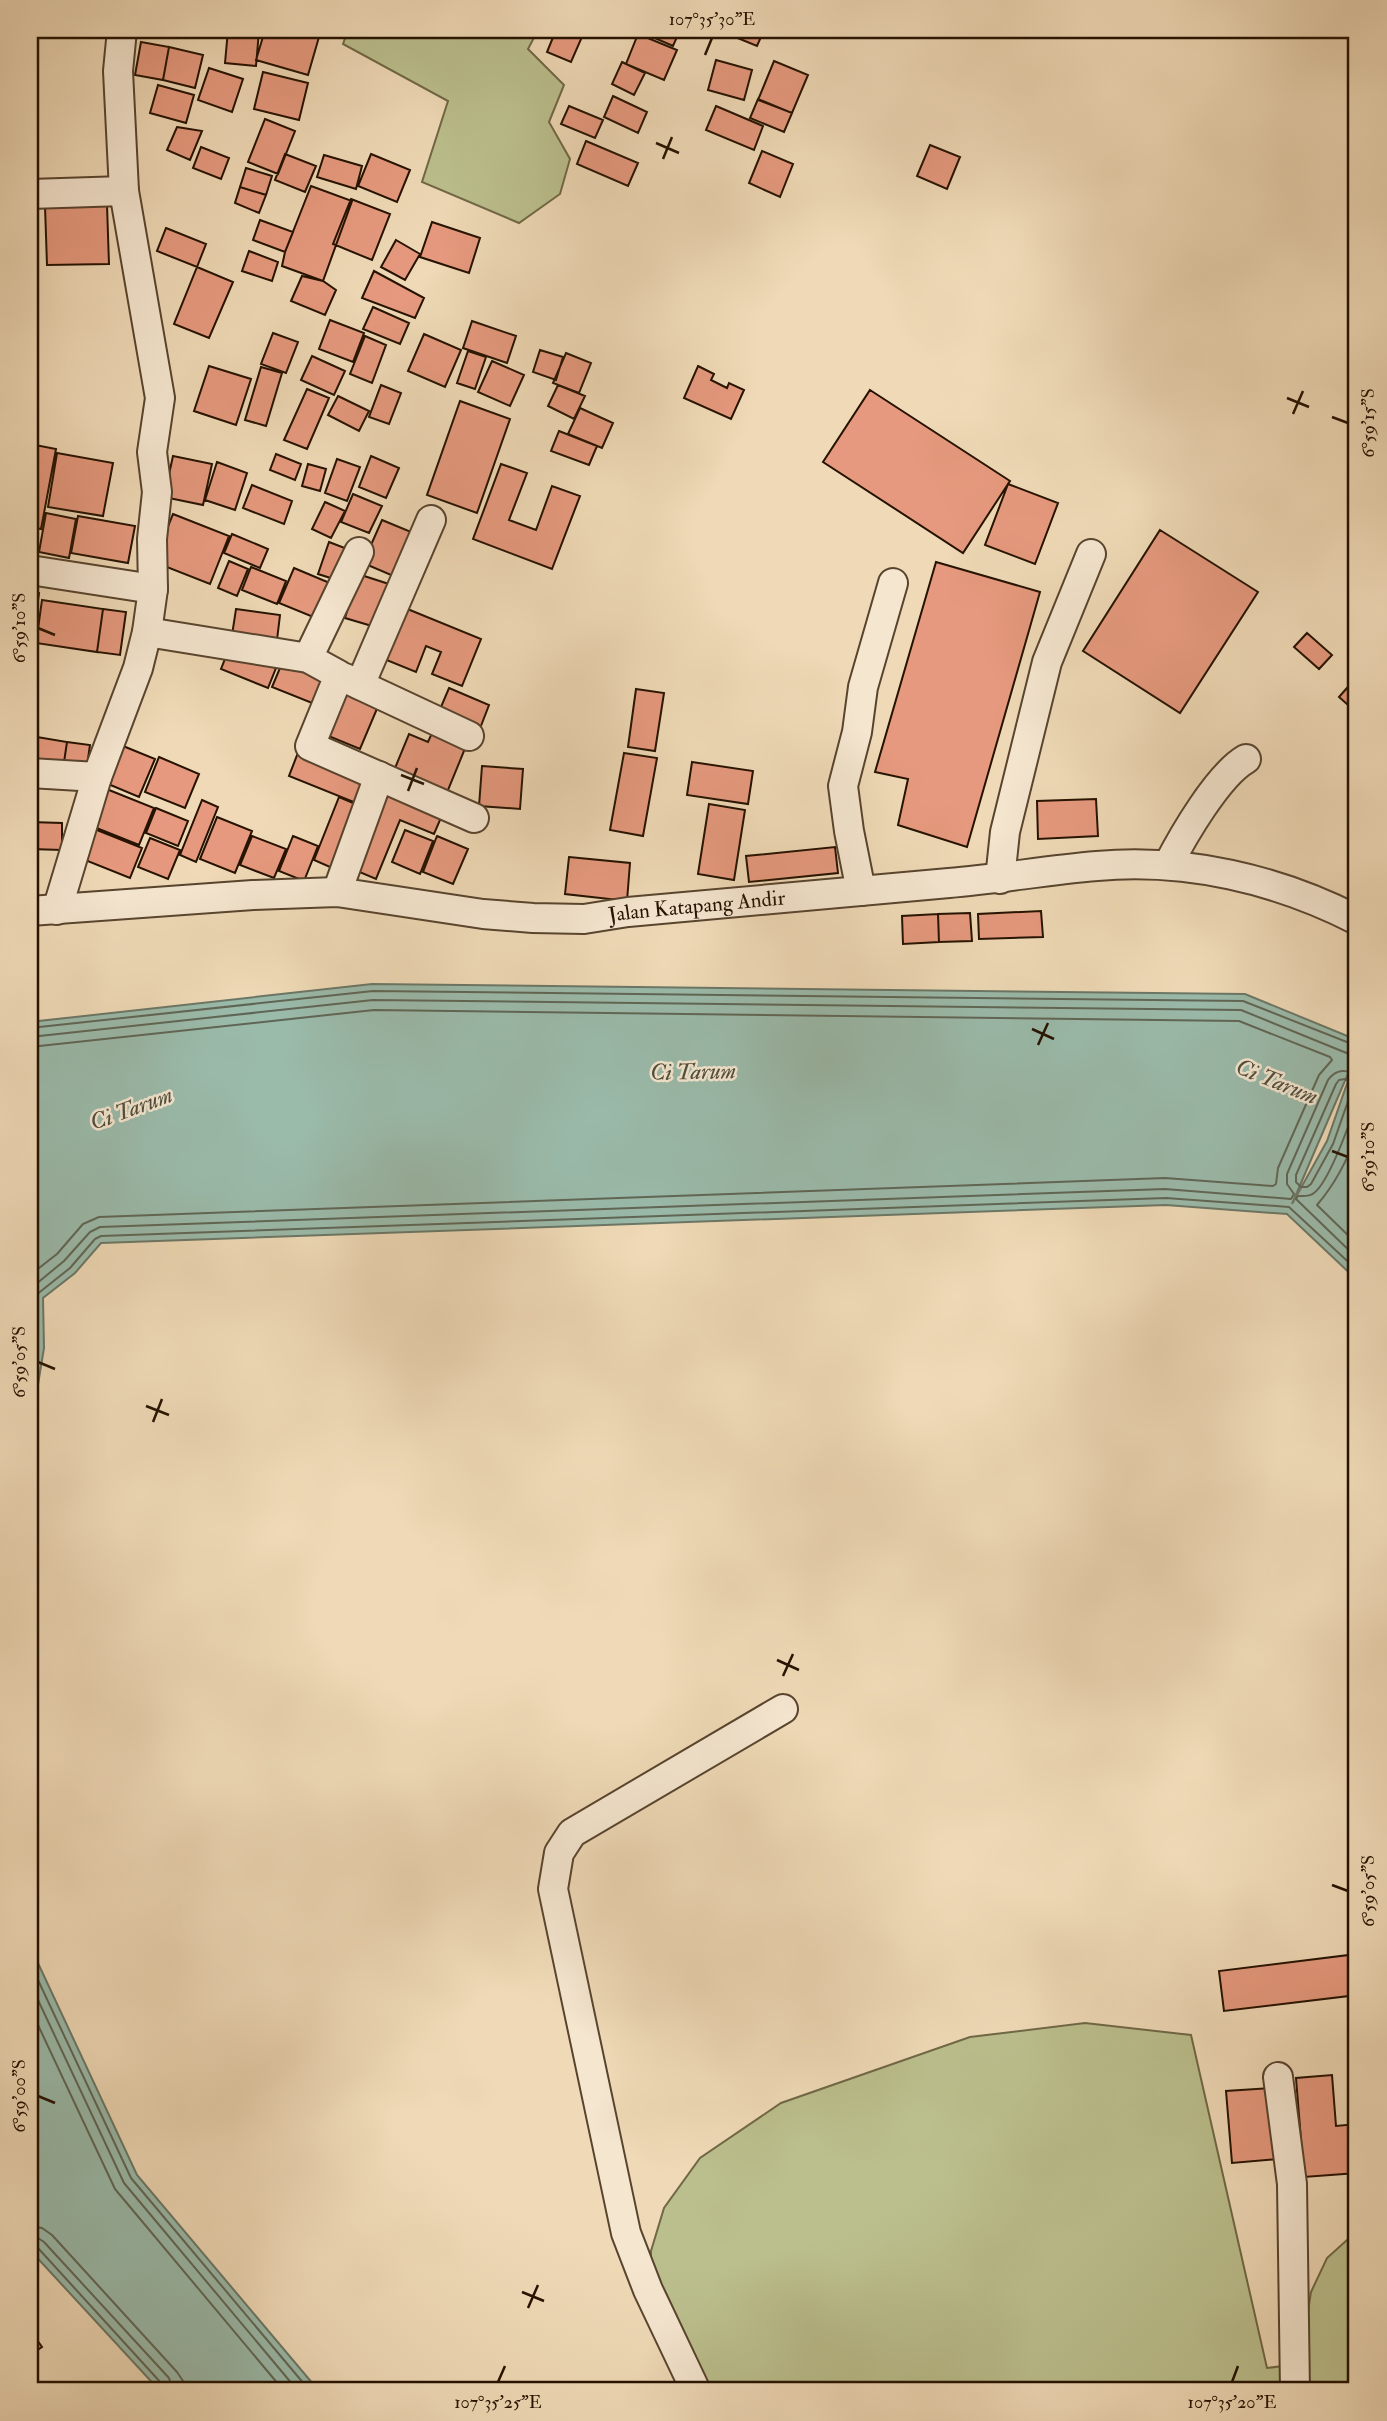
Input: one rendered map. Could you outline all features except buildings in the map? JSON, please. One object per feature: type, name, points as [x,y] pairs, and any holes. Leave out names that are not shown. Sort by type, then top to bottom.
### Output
[{"type":"street","points":[[44,910],[138,668],[148,632],[153,589],[152,539],[156,492],[152,452],[160,398],[124,191],[118,71],[122,30]]},
{"type":"street","points":[[30,194],[124,191]]},
{"type":"street","points":[[431,520],[350,680],[310,746],[474,818]]},
{"type":"street","points":[[308,658],[359,552]]},
{"type":"street","points":[[1000,879],[1005,832],[1047,662],[1091,554]]},
{"type":"street","points":[[30,570],[153,589]]},
{"type":"street","points":[[861,891],[849,831],[844,786],[863,687],[893,583]]},
{"type":"street","points":[[148,632],[308,658],[469,736]]},
{"type":"street","points":[[1168,865],[1180,842],[1230,771],[1246,759]]},
{"type":"street","points":[[30,773],[97,777]]},
{"type":"street","points":[[337,892],[379,776]]},
{"type":"street","name":"Jalan Katapang Andir","points":[[44,910],[253,895],[337,892],[483,914],[583,919],[628,912],[1000,879],[1098,866],[1168,865],[1231,874],[1294,892],[1357,920]]},
{"type":"street","points":[[696,2391],[648,2290],[626,2233],[553,1889],[559,1853],[572,1833],[783,1709]]},
{"type":"street","points":[[1278,2077],[1292,2184],[1295,2391]]},
{"type":"green space","points":[[348,30],[538,30],[528,49],[564,85],[549,122],[570,159],[560,194],[519,223],[422,182],[448,101],[343,44]]},
{"type":"green space","points":[[1085,2023],[1191,2035],[1267,2368],[1283,2366],[1303,2342],[1311,2292],[1327,2258],[1357,2231],[1357,2391],[701,2391],[650,2280],[651,2251],[664,2208],[700,2158],[781,2103],[970,2037]]},
{"type":"water","name":"Ci Tarum","points":[[372,984],[1245,994],[1357,1040],[1357,1055],[1357,1280],[1287,1214],[1166,1205],[101,1243],[75,1273],[43,1298],[44,1348],[30,1433],[30,1022]],"holes":[[[1357,1055],[1327,1141],[1292,1204]]]},
{"type":"water","points":[[30,1946],[137,2175],[319,2391],[160,2391],[30,2250]]}]
